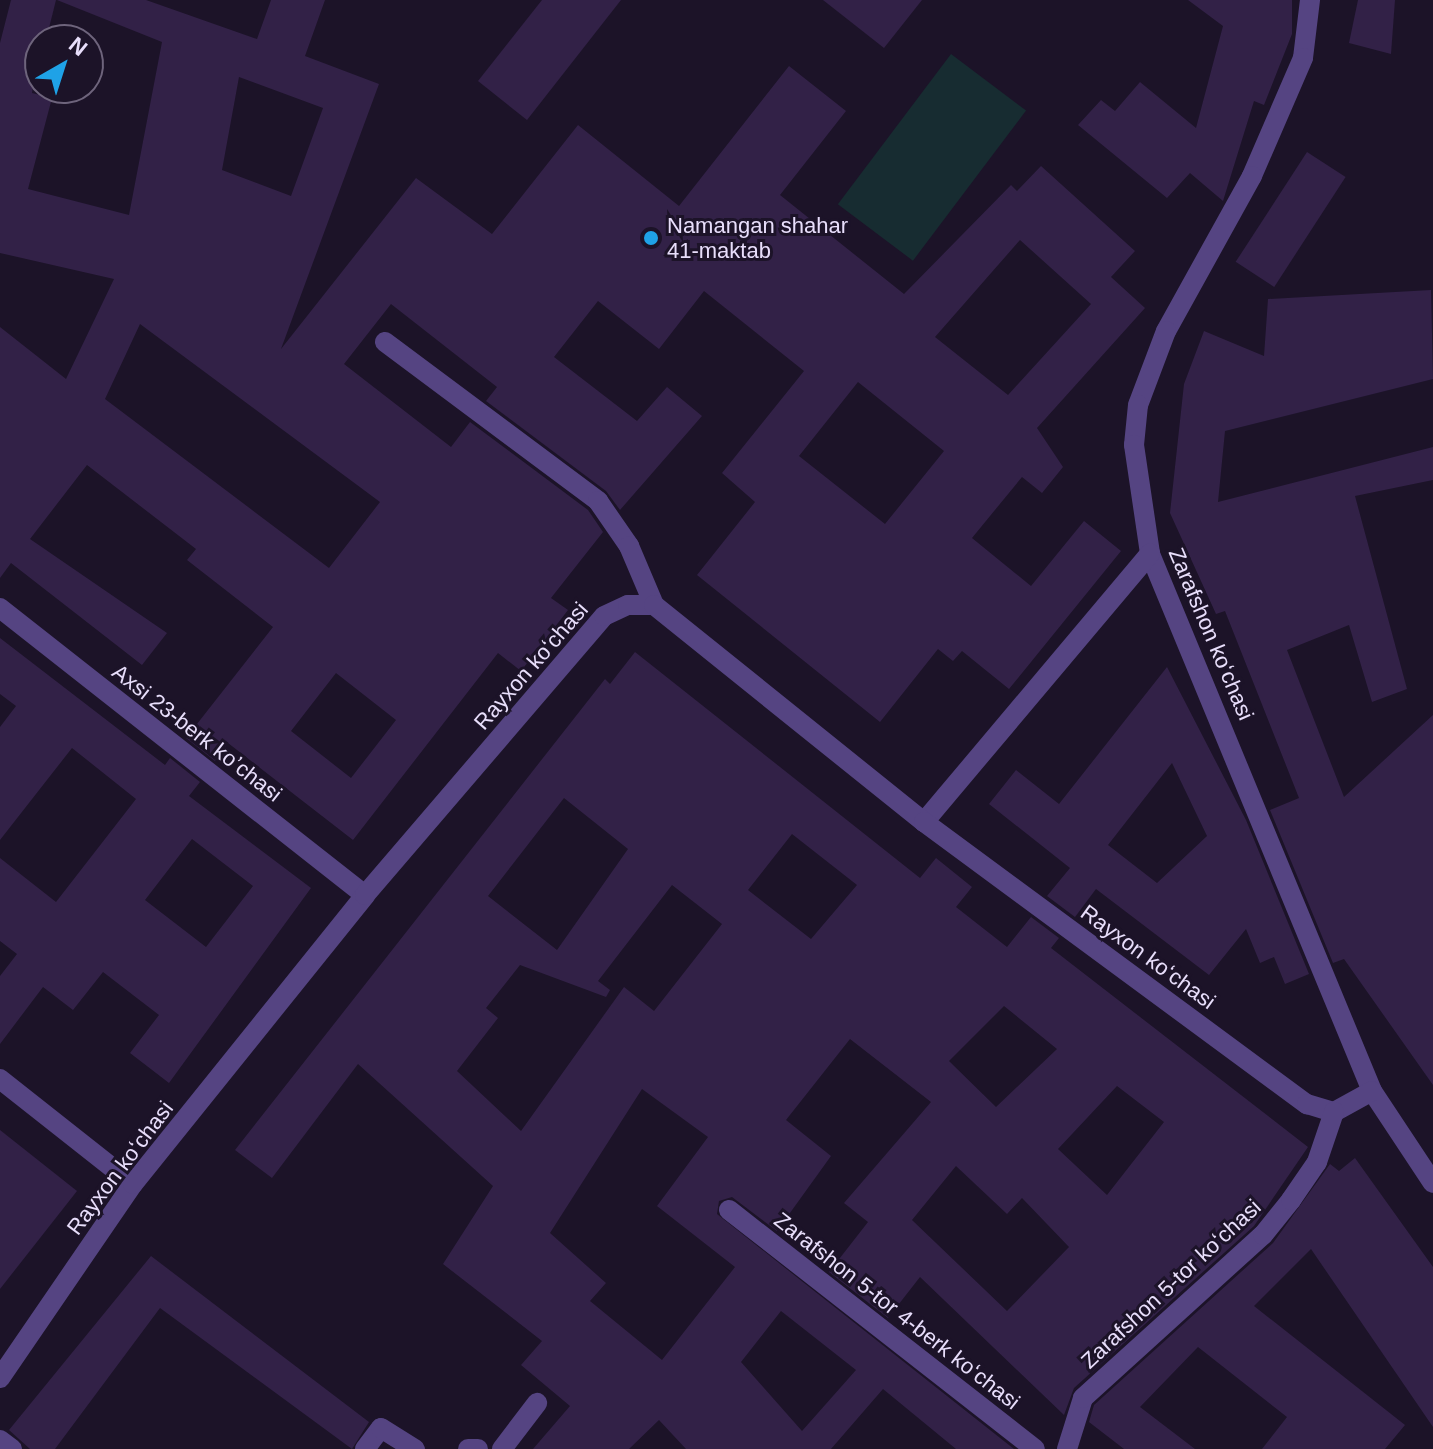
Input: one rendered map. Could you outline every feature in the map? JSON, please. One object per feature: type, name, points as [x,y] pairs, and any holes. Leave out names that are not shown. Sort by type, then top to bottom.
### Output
[{"type":"street","name":"Zarafshon koʻchasi","points":[[1310,0],[1303,58],[1252,176],[1166,331],[1138,405],[1134,445],[1150,554],[1372,1091],[1433,1183]]},
{"type":"street","points":[[385,342],[598,501],[629,546],[654,605]]},
{"type":"street","points":[[924,822],[1150,554]]},
{"type":"street","name":"Rayxon koʻchasi","points":[[0,1378],[133,1184],[365,895],[604,616],[654,605],[924,822],[1307,1104],[1334,1112]]},
{"type":"street","name":"Аxsi 23-berk koʼchasi","points":[[0,608],[365,895]]},
{"type":"street","points":[[0,1079],[133,1184]]},
{"type":"street","points":[[1334,1112],[1372,1091]]},
{"type":"street","name":"Zarafshon 5-tor koʻchasi","points":[[1067,1449],[1083,1398],[1263,1235],[1291,1200],[1317,1162],[1334,1112]]},
{"type":"street","name":"Zarafshon 5-tor 4-berk koʻchasi","points":[[729,1210],[1035,1449]]},
{"type":"street","points":[[502,1449],[537,1403]]},
{"type":"street","points":[[365,1449],[381,1428],[415,1449]]},
{"type":"street","points":[[0,1440],[12,1449]]},
{"type":"street","points":[[468,1449],[478,1449]]},
{"type":"green space","points":[[951,54],[1026,111],[913,261],[838,204]]},
{"type":"building","points":[[11,0],[56,0],[50,24],[24,24],[24,104],[50,104],[28,189],[129,215],[162,42],[57,0],[146,0],[257,39],[271,0],[325,0],[305,56],[379,84],[281,349],[416,178],[492,234],[578,125],[679,206],[789,66],[846,111],[780,195],[904,294],[1011,185],[1017,191],[1041,166],[1135,251],[1111,277],[1145,308],[1037,428],[1063,467],[1042,493],[1022,477],[972,538],[1031,586],[1084,521],[1121,551],[1009,689],[962,651],[953,661],[938,649],[880,722],[697,575],[755,502],[722,473],[804,371],[704,291],[659,349],[598,301],[554,357],[637,421],[667,387],[702,416],[620,510],[606,491],[486,401],[497,387],[391,304],[344,364],[451,447],[470,422],[588,510],[603,532],[551,598],[568,610],[521,671],[498,653],[353,840],[228,743],[215,761],[186,738],[273,627],[187,560],[196,549],[87,465],[30,539],[167,633],[142,665],[11,563],[0,578],[0,327],[66,379],[114,279],[0,253],[0,43]],"holes":[[[239,77],[323,108],[291,196],[222,170]],[[1020,240],[1091,304],[1008,395],[935,337]],[[140,324],[380,502],[329,568],[105,399]],[[858,382],[944,451],[885,524],[799,456]],[[336,673],[396,720],[351,778],[291,731]]]},
{"type":"building","points":[[542,0],[621,0],[527,120],[478,81]]},
{"type":"building","points":[[823,0],[922,0],[884,48]]},
{"type":"building","points":[[1188,0],[1292,0],[1292,34],[1264,105],[1254,101],[1223,201],[1190,173],[1167,198],[1078,125],[1101,100],[1115,111],[1140,82],[1196,128],[1223,26]]},
{"type":"building","points":[[1358,0],[1395,0],[1391,54],[1349,43]]},
{"type":"building","points":[[1307,152],[1346,177],[1274,287],[1236,262]]},
{"type":"building","points":[[1431,290],[1433,379],[1225,431],[1218,502],[1433,447],[1433,480],[1355,496],[1407,689],[1372,702],[1349,625],[1287,650],[1344,797],[1433,715],[1433,1085],[1344,959],[1333,963],[1270,810],[1299,798],[1225,611],[1216,614],[1170,513],[1184,384],[1204,331],[1264,356],[1268,299]]},
{"type":"building","points":[[0,638],[165,765],[170,758],[200,782],[189,796],[311,888],[169,1083],[130,1053],[159,1015],[103,972],[73,1010],[43,987],[0,1044],[0,976],[17,954],[0,941],[0,858],[56,902],[136,799],[72,748],[0,840],[0,727],[16,706],[0,694]],"holes":[[[192,839],[253,886],[206,947],[145,900]]]},
{"type":"building","points":[[635,652],[920,878],[936,858],[972,887],[956,907],[1007,947],[1031,917],[1059,938],[1051,948],[1308,1147],[1254,1226],[1074,1388],[1064,1415],[920,1277],[888,1318],[829,1272],[868,1222],[844,1203],[931,1102],[850,1039],[786,1120],[831,1156],[777,1231],[732,1197],[719,1201],[717,1214],[1014,1449],[956,1449],[883,1389],[831,1449],[686,1449],[659,1420],[629,1449],[533,1449],[570,1406],[521,1365],[542,1341],[443,1264],[493,1186],[358,1064],[272,1178],[235,1150],[605,679],[610,684]],"holes":[[[564,798],[628,849],[557,950],[488,896]],[[792,834],[857,885],[811,939],[748,890]],[[672,885],[722,924],[654,1011],[624,987],[521,1131],[457,1071],[498,1018],[486,1008],[520,965],[606,997],[610,990],[598,981]],[[1004,1006],[1057,1049],[996,1107],[949,1061]],[[1117,1086],[1164,1122],[1107,1195],[1058,1149]],[[642,1089],[708,1137],[657,1206],[735,1267],[662,1360],[590,1301],[606,1283],[550,1233]],[[956,1166],[1007,1214],[1022,1198],[1069,1247],[1007,1311],[912,1220]],[[781,1311],[856,1370],[802,1431],[741,1362]]]},
{"type":"building","points":[[1167,667],[1246,820],[1309,974],[1285,984],[1274,957],[1260,963],[1246,929],[1209,975],[1096,889],[1075,917],[1047,896],[1070,868],[989,804],[1016,770],[1059,804]],"holes":[[[1172,763],[1207,836],[1157,883],[1108,845]]]},
{"type":"building","points":[[0,1130],[77,1191],[0,1289]]},
{"type":"building","points":[[1355,1158],[1433,1267],[1433,1427],[1311,1249],[1254,1306],[1405,1425],[1385,1449],[1262,1449],[1287,1417],[1198,1347],[1140,1407],[1195,1449],[1124,1449],[1089,1422],[1094,1405],[1273,1243],[1330,1164],[1339,1171]]},
{"type":"building","points":[[151,1256],[369,1422],[352,1449],[160,1308],[55,1449],[30,1449],[9,1430]]},
{"type":"place","name":"Namangan shahar 41-maktab","points":[[651,238]]}]
